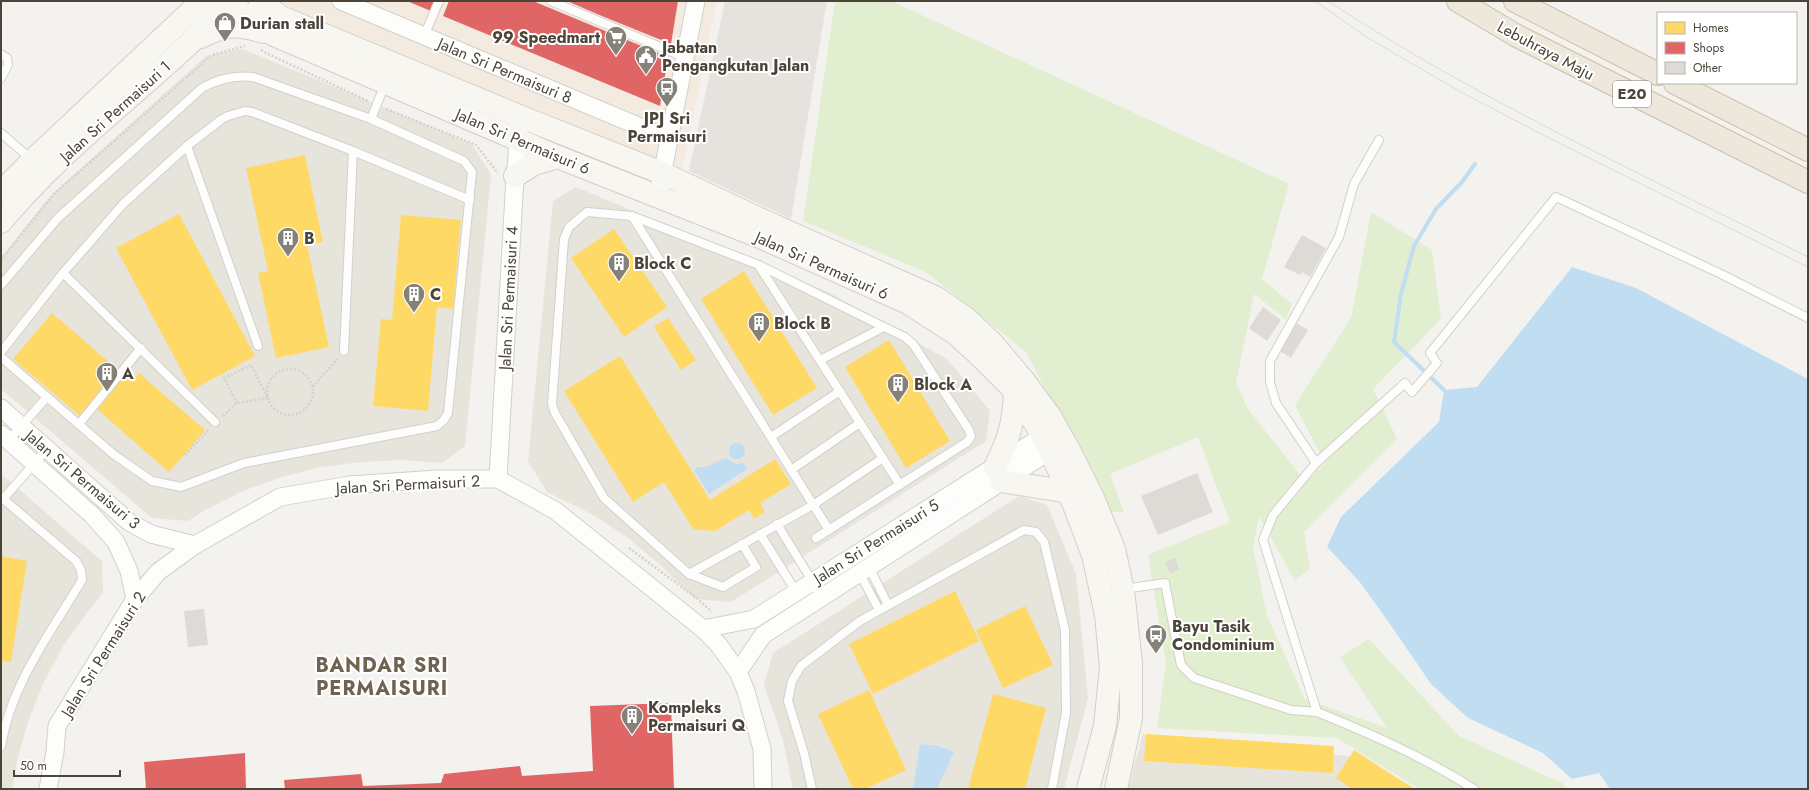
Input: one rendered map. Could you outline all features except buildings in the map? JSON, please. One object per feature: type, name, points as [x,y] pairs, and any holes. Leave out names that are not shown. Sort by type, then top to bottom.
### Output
[{"type":"highway","name":"Lebuhraya Maju","points":[[1458,1],[1517,36],[1808,182]]},
{"type":"highway","name":"Lebuhraya Maju","points":[[1515,1],[1657,73]]},
{"type":"highway","points":[[1677,84],[1808,150]]},
{"type":"street","name":"Jalan Sri Permaisuri 1","points":[[1,192],[183,9],[202,1]]},
{"type":"street","name":"Jalan Sri Permaisuri 6","points":[[260,1],[281,17],[662,174],[936,298],[967,319],[993,344],[1024,381],[1054,439],[1069,492],[1093,554],[1106,615],[1111,667],[1105,726],[1088,789]]},
{"type":"street","name":"Jalan Sri Permaisuri 8","points":[[341,1],[669,139]]},
{"type":"street","points":[[658,196],[696,1]]},
{"type":"street","name":"Jalan Sri Permaisuri 1","points":[[1,222],[23,195],[118,106],[190,42],[228,2]]},
{"type":"street","name":"Jalan Sri Permaisuri 6","points":[[228,2],[274,35],[558,157],[760,237],[908,303],[956,334],[1015,391],[1054,439],[1093,498],[1114,549],[1123,590],[1131,663],[1131,718],[1116,789]]},
{"type":"street","points":[[190,42],[218,29],[230,26],[241,26],[274,35]]},
{"type":"street","name":"Jalan Sri Permaisuri 4","points":[[498,479],[515,176],[520,116]]},
{"type":"street","points":[[515,176],[534,164],[558,157]]},
{"type":"street","points":[[1015,391],[1014,414],[998,474],[1069,492]]},
{"type":"street","name":"Jalan Sri Permaisuri 3","points":[[1,408],[129,522],[151,534],[195,545]]},
{"type":"street","name":"Jalan Sri Permaisuri 3","points":[[5,438],[92,515],[116,542],[129,571],[135,599]]},
{"type":"street","name":"Jalan Sri Permaisuri 5","points":[[703,629],[754,619],[856,554],[998,474],[1054,439]]},
{"type":"street","name":"Jalan Sri Permaisuri 5","points":[[738,672],[763,635],[864,570],[998,474]]},
{"type":"street","name":"Jalan Sri Permaisuri 2","points":[[48,789],[58,726],[135,599],[158,572],[195,545],[280,497],[350,485],[437,479],[498,479],[556,512],[703,629],[718,644],[738,672],[746,691],[762,749],[763,789]]},
{"type":"lane","points":[[424,36],[439,1]]},
{"type":"lane","points":[[551,1],[684,57]]},
{"type":"lane","points":[[1,54],[7,58],[8,65],[1,78]]},
{"type":"lane","points":[[1,285],[58,218],[202,88],[214,81],[242,76],[253,77],[371,118],[464,161],[472,172],[448,413],[444,420],[437,426],[244,463],[181,487],[152,481],[113,454],[1,357]]},
{"type":"lane","points":[[371,118],[386,82]]},
{"type":"lane","points":[[1,352],[63,273],[123,204],[187,146],[228,116],[245,111],[353,151],[470,200]]},
{"type":"lane","points":[[1,134],[32,160]]},
{"type":"lane","points":[[1316,463],[1276,403],[1270,382],[1270,361],[1339,237],[1354,184],[1379,140]]},
{"type":"lane","points":[[187,146],[258,346]]},
{"type":"lane","points":[[344,351],[353,151]]},
{"type":"lane","points":[[1317,712],[1263,540],[1273,515],[1316,463],[1405,383],[1412,392],[1437,363],[1430,352],[1556,197],[1721,274],[1808,318]]},
{"type":"lane","points":[[742,544],[756,567],[723,586],[689,574],[604,498],[555,413],[552,404],[566,233],[569,227],[588,212],[632,216],[759,266],[905,337],[913,344],[969,430],[971,437],[967,442],[816,538]]},
{"type":"lane","points":[[632,216],[829,530]]},
{"type":"lane","points":[[759,266],[900,485]]},
{"type":"lane","points":[[63,273],[215,422]]},
{"type":"lane","points":[[820,360],[884,327]]},
{"type":"lane","points":[[79,424],[141,348]]},
{"type":"lane","points":[[770,437],[840,391]]},
{"type":"lane","points":[[5,438],[22,426],[47,397]]},
{"type":"lane","points":[[791,470],[860,423]]},
{"type":"lane","points":[[1,746],[5,723],[23,678],[82,580],[81,570],[76,561],[2,498],[47,449]]},
{"type":"lane","points":[[689,574],[813,504],[883,458]]},
{"type":"lane","points":[[777,524],[822,597]]},
{"type":"lane","points":[[812,789],[804,753],[788,701],[792,681],[801,666],[860,621],[1024,530],[1036,532],[1044,542],[1065,630],[1066,713],[1052,789]]},
{"type":"lane","points":[[760,534],[806,607]]},
{"type":"lane","points":[[856,554],[864,570],[879,610]]},
{"type":"lane","points":[[864,570],[888,605]]},
{"type":"lane","points":[[1123,590],[1165,583],[1181,665],[1194,678],[1291,710],[1317,712],[1377,736],[1446,771],[1474,789]]},
{"type":"path","points":[[1,260],[54,194],[212,54],[247,46]]},
{"type":"path","points":[[313,387],[344,351]]},
{"type":"path","points":[[237,403],[224,378],[251,365],[272,406],[277,411],[284,414],[292,415],[306,409],[311,403],[313,387],[306,375],[292,369],[285,370],[272,377],[267,391],[268,398]]},
{"type":"shaded area","points":[[281,1],[717,1],[681,174],[299,13]]},
{"type":"shaded area","points":[[725,1],[827,1],[791,219],[689,171]]},
{"type":"shaded area","points":[[243,49],[472,144],[491,175],[465,446],[442,463],[402,460],[361,462],[321,467],[282,477],[243,491],[207,509],[188,521],[152,518],[1,389],[1,257],[51,195],[206,56]]},
{"type":"shaded area","points":[[576,187],[830,293],[947,359],[990,411],[986,441],[731,602],[695,599],[658,563],[628,538],[595,516],[547,492],[528,461],[553,201]]},
{"type":"shaded area","points":[[1,474],[102,561],[103,593],[85,615],[62,648],[43,684],[28,722],[17,761],[12,789],[1,789]]},
{"type":"shaded area","points":[[1019,496],[1047,505],[1076,574],[1088,698],[1064,789],[793,789],[783,740],[764,685],[773,653]]},
{"type":"shaded area","points":[[1143,734],[1349,756],[1400,789],[1128,789]]},
{"type":"green space","points":[[835,1],[891,1],[1289,184],[1262,279],[1292,304],[1286,319],[1254,294],[1236,383],[1248,409],[1306,482],[1325,463],[1295,405],[1351,318],[1371,212],[1432,250],[1441,319],[1373,389],[1397,439],[1304,532],[1310,568],[1295,581],[1259,516],[1253,547],[1267,616],[1305,699],[1387,728],[1340,657],[1369,639],[1459,736],[1562,783],[1567,789],[1419,789],[1337,738],[1157,728],[1166,663],[1148,555],[1230,522],[1198,437],[1110,474],[1124,512],[1109,512],[1026,352],[926,272],[803,221]]},
{"type":"water","points":[[1572,267],[1636,288],[1808,379],[1808,789],[1610,789],[1599,773],[1572,779],[1543,753],[1468,718],[1431,684],[1359,581],[1327,547],[1341,517],[1439,422],[1444,390],[1477,387]]},
{"type":"water","points":[[737,443],[744,448],[745,451],[740,458],[737,459],[730,454],[729,451],[734,444]]},
{"type":"water","points":[[726,458],[736,464],[744,463],[747,469],[709,494],[694,470],[698,467],[709,466]]},
{"type":"water","points":[[920,744],[938,746],[954,752],[937,789],[913,789]]},
{"type":"waterway","points":[[1444,390],[1394,342],[1401,294],[1414,246],[1436,209],[1462,182],[1475,164]]},
{"type":"tram line","points":[[1315,1],[1368,38],[1459,91],[1545,136],[1808,267]]},
{"type":"tram line","points":[[1328,1],[1444,72],[1504,105],[1625,167],[1808,257]]},
{"type":"place","name":"Durian stall","points":[[225,42]]},
{"type":"place","name":"99 Speedmart","points":[[616,56]]},
{"type":"place","name":"Jabatan Pengangkutan Jalan","points":[[646,76]]},
{"type":"place","name":"JPJ Sri Permaisuri","points":[[667,108]]},
{"type":"place","name":"B","points":[[288,258]]},
{"type":"place","name":"Block C","points":[[619,282]]},
{"type":"place","name":"C","points":[[414,314]]},
{"type":"place","name":"Block B","points":[[759,342]]},
{"type":"place","name":"A","points":[[107,392]]},
{"type":"place","name":"Block A","points":[[898,404]]},
{"type":"place","name":"Bayu Tasik Condominium","points":[[1156,654]]},
{"type":"place","name":"Kompleks Permaisuri Q","points":[[632,736]]},
{"type":"district","name":"BANDAR SRI PERMAISURI","points":[[382,676]]}]
